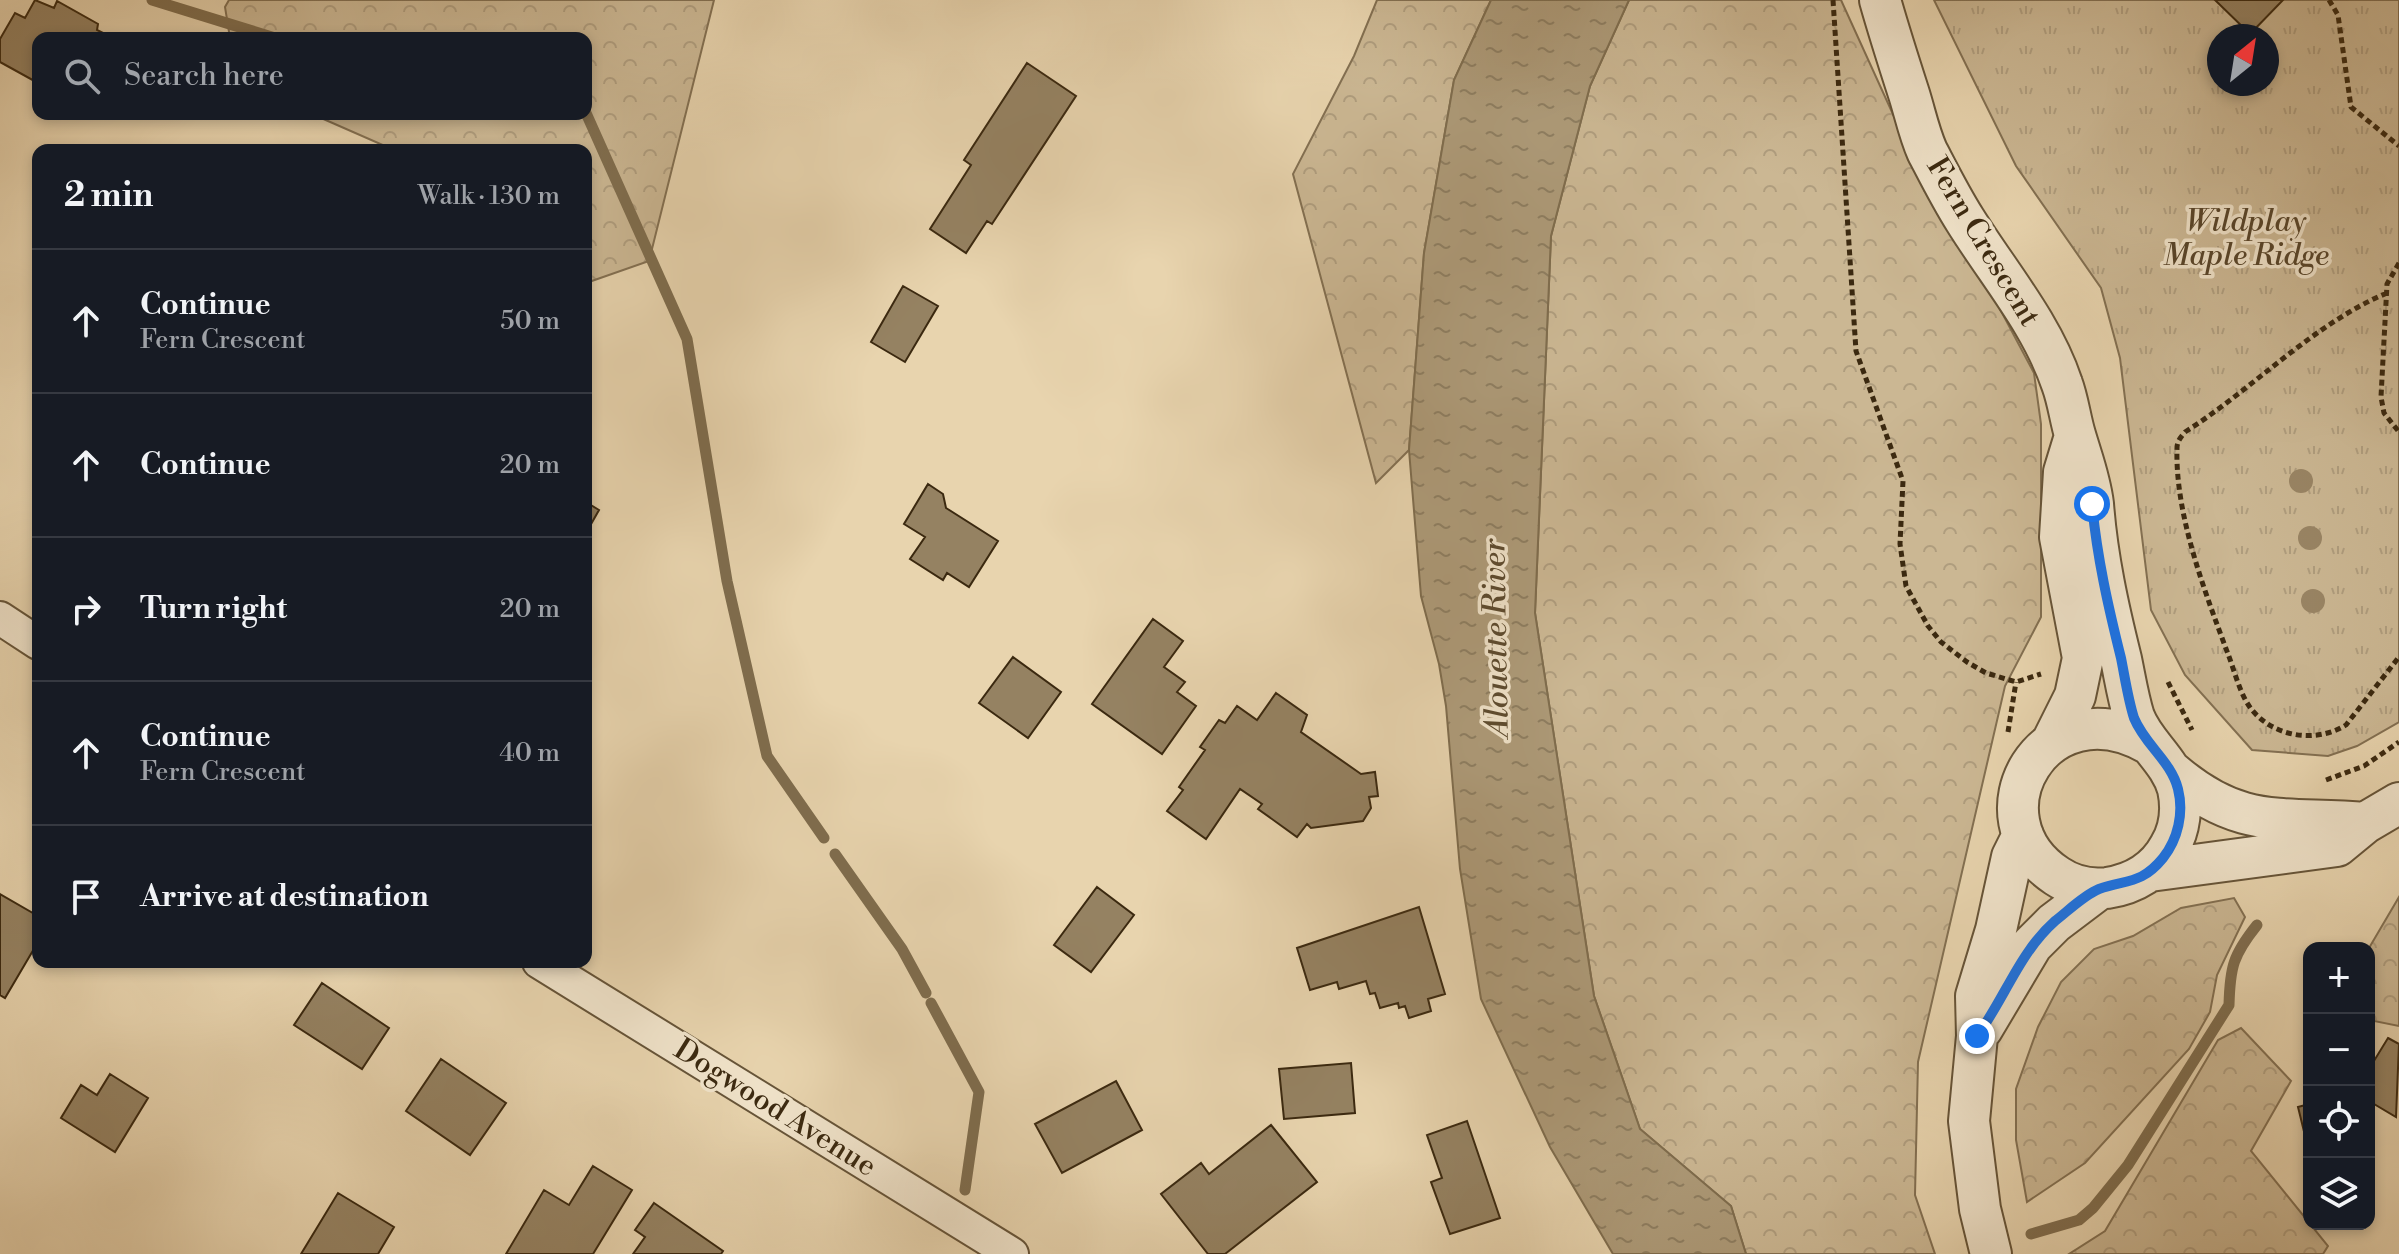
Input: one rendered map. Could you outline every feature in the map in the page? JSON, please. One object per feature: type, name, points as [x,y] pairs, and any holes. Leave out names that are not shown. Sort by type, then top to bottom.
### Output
[{"type":"street","name":"Fern Crescent","points":[[1880,0],[1925,147],[1963,218],[2038,332],[2062,382],[2075,436],[2090,477],[2103,587],[2135,718],[2161,758]]},
{"type":"street","name":"Fern Crescent","points":[[2052,742],[2075,696],[2083,658],[2060,537],[2064,472],[2075,436]]},
{"type":"street","points":[[0,618],[32,639]]},
{"type":"street","points":[[2099,889],[2064,881],[2046,869],[2023,835],[2018,815],[2022,784],[2037,756],[2052,742],[2091,727],[2111,728],[2161,758],[2215,804],[2251,817],[2285,822],[2323,819],[2365,823]]},
{"type":"street","points":[[1977,1036],[1998,1007],[2032,945],[2054,923],[2099,889],[2134,881],[2150,871],[2172,843],[2180,808],[2161,758]]},
{"type":"street","points":[[2150,871],[2337,846],[2365,823],[2399,803]]},
{"type":"street","points":[[1991,1254],[1980,1209],[1969,1121],[1977,1036],[1976,996],[1996,930],[2012,857],[2023,835]]},
{"type":"street","name":"Dogwood Avenue","points":[[549,968],[1012,1254]]},
{"type":"path","points":[[1833,0],[1856,351],[1903,481],[1900,544],[1906,586],[1928,626],[1941,642],[1967,662],[1986,673],[2016,682],[2053,673]]},
{"type":"path","points":[[2329,0],[2338,15],[2351,107],[2399,146]]},
{"type":"path","points":[[2399,263],[2387,284],[2381,397],[2384,413],[2399,432]]},
{"type":"path","points":[[2387,293],[2358,305],[2332,324],[2185,432],[2177,447],[2187,531],[2217,625],[2245,699],[2254,713],[2288,733],[2306,737],[2335,732],[2346,725],[2399,657]]},
{"type":"path","points":[[2166,678],[2195,735]]},
{"type":"path","points":[[2323,780],[2364,766],[2399,742]]},
{"type":"green space","points":[[229,0],[714,0],[649,261],[592,281],[592,144],[380,144],[326,120],[592,120],[592,32],[229,32],[225,7]]},
{"type":"green space","points":[[1377,0],[1491,0],[1454,80],[1424,253],[1409,450],[1376,483],[1293,174],[1354,56]]},
{"type":"green space","points":[[1629,0],[1841,0],[1937,211],[1992,294],[2034,373],[2041,424],[2041,617],[2005,686],[1918,1062],[1915,1195],[1935,1254],[1746,1254],[1731,1206],[1640,1129],[1594,996],[1535,613],[1551,236],[1590,86]]},
{"type":"green space","name":"Wildplay Maple Ridge","points":[[1934,0],[2399,0],[2399,722],[2357,746],[2328,756],[2252,750],[2185,675],[2151,610],[2120,358],[2101,288],[2016,166]]},
{"type":"green space","points":[[2399,897],[2399,1026],[2375,1021],[2375,942],[2373,942]]},
{"type":"green space","points":[[2234,898],[2245,917],[2217,975],[2210,1012],[2189,1049],[2085,1163],[2027,1202],[2016,1140],[2016,1089],[2038,1027],[2061,982],[2094,949],[2133,936],[2181,908]]},
{"type":"green space","points":[[2241,1028],[2291,1081],[2251,1151],[2303,1215],[2303,1230],[2315,1230],[2328,1246],[2323,1254],[2069,1254],[2105,1231],[2218,1040]]},
{"type":"water","name":"Alouette River","points":[[1491,0],[1629,0],[1590,86],[1551,236],[1535,613],[1594,996],[1640,1129],[1731,1206],[1746,1254],[1613,1254],[1550,1147],[1481,999],[1460,869],[1446,706],[1439,664],[1421,596],[1409,450],[1424,253],[1454,80]]},
{"type":"building","points":[[35,0],[54,8],[57,1],[98,24],[97,30],[101,32],[32,32],[32,80],[0,62],[0,39],[15,13],[25,18]]},
{"type":"building","points":[[2215,0],[2283,0],[2260,24],[2240,24]]},
{"type":"building","points":[[1027,63],[1076,96],[992,224],[987,221],[966,253],[930,229],[971,165],[964,160]]},
{"type":"building","points":[[903,286],[938,306],[905,362],[871,342]]},
{"type":"building","points":[[928,484],[943,494],[946,508],[998,541],[969,587],[947,573],[943,580],[910,559],[925,537],[904,524]]},
{"type":"building","points":[[592,506],[599,510],[592,522]]},
{"type":"building","points":[[1153,619],[1183,641],[1164,667],[1185,682],[1177,692],[1196,706],[1162,754],[1092,704]]},
{"type":"building","points":[[1013,657],[1061,692],[1028,738],[979,703]]},
{"type":"building","points":[[1276,693],[1307,715],[1301,732],[1361,774],[1375,772],[1378,796],[1369,797],[1371,808],[1363,821],[1311,828],[1307,824],[1297,837],[1258,809],[1262,804],[1240,789],[1206,839],[1167,811],[1183,790],[1179,787],[1205,750],[1200,747],[1219,720],[1225,723],[1237,706],[1257,720]]},
{"type":"building","points":[[1097,887],[1134,915],[1091,972],[1054,945]]},
{"type":"building","points":[[0,894],[32,913],[32,952],[5,998],[0,995]]},
{"type":"building","points":[[1419,907],[1445,994],[1428,999],[1431,1011],[1409,1018],[1405,1006],[1399,1008],[1398,1003],[1380,1008],[1375,993],[1370,994],[1366,981],[1339,989],[1337,982],[1310,990],[1297,948]]},
{"type":"building","points":[[322,983],[389,1028],[362,1069],[294,1025]]},
{"type":"building","points":[[2388,1038],[2399,1044],[2396,1117],[2375,1105],[2375,1059]]},
{"type":"building","points":[[441,1059],[506,1103],[470,1155],[406,1111]]},
{"type":"building","points":[[1351,1063],[1355,1113],[1284,1119],[1279,1069]]},
{"type":"building","points":[[110,1074],[148,1098],[115,1152],[61,1118],[81,1085],[97,1095]]},
{"type":"building","points":[[1116,1081],[1142,1130],[1062,1173],[1035,1124]]},
{"type":"building","points":[[2303,1106],[2303,1127],[2298,1107]]},
{"type":"building","points":[[1467,1121],[1500,1218],[1450,1234],[1431,1182],[1442,1178],[1427,1135]]},
{"type":"building","points":[[1271,1125],[1317,1182],[1225,1254],[1208,1254],[1161,1194],[1201,1163],[1209,1174]]},
{"type":"building","points":[[593,1166],[632,1190],[593,1254],[506,1254],[544,1190],[569,1205]]},
{"type":"building","points":[[338,1193],[394,1227],[378,1254],[301,1254]]},
{"type":"building","points":[[654,1203],[723,1251],[721,1254],[633,1254],[645,1237],[635,1230]]},
{"type":"waterway","points":[[152,0],[256,32]]},
{"type":"waterway","points":[[589,120],[687,339],[727,581],[767,756],[824,838]]},
{"type":"waterway","points":[[835,854],[902,949],[926,993]]},
{"type":"waterway","points":[[2031,1234],[2079,1220],[2093,1208],[2128,1165],[2229,1005],[2234,962],[2257,925]]},
{"type":"waterway","points":[[931,1003],[979,1092],[965,1190]]},
{"type":"route","points":[[1977,1036],[1998,1007],[2032,945],[2054,923],[2099,889],[2134,881],[2150,871],[2163,858],[2178,826],[2178,790],[2172,772],[2149,744],[2135,718],[2103,587],[2092,504]]}]
